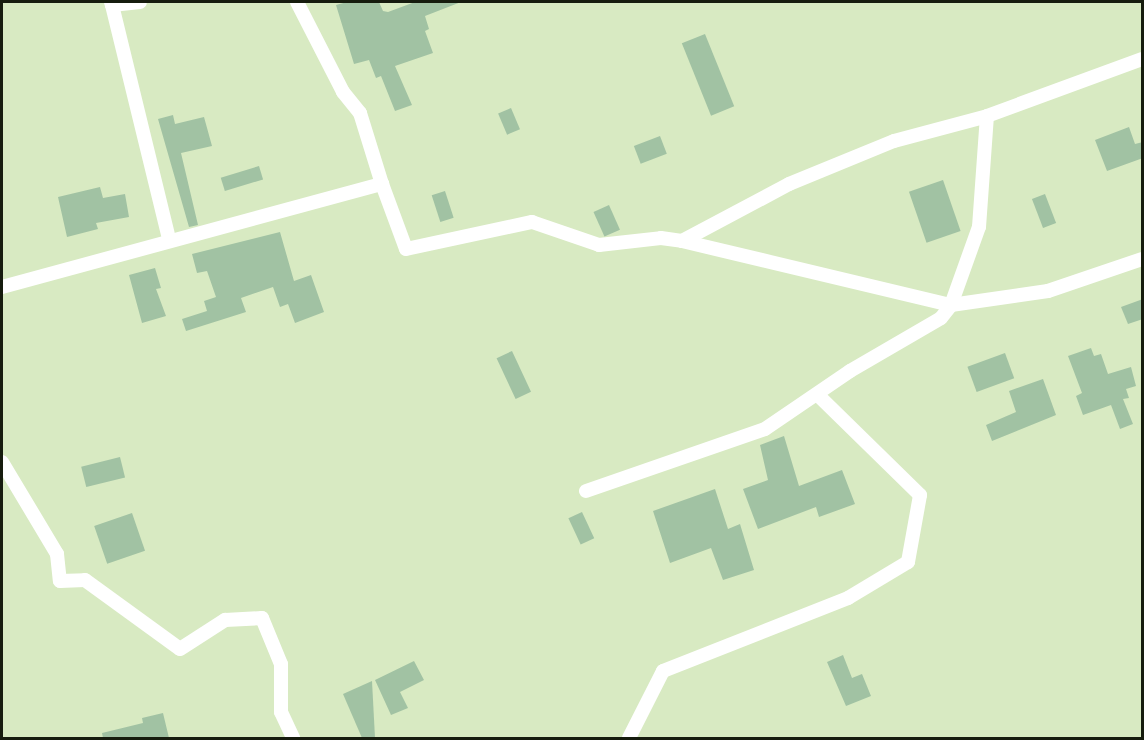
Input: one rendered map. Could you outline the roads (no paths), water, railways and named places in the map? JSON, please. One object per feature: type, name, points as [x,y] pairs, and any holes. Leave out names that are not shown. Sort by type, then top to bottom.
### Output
[{"type":"street","points":[[140,2],[111,3],[169,239]]},
{"type":"street","points":[[297,2],[343,92],[360,113],[406,249],[532,222],[599,245],[661,238],[682,241],[951,305],[1048,291],[1143,259]]},
{"type":"street","points":[[682,241],[789,183],[894,141],[987,116],[1143,59]]},
{"type":"street","points":[[586,492],[765,429],[850,371],[941,318],[951,305],[979,227],[987,116]]},
{"type":"street","points":[[2,287],[169,239],[382,183]]},
{"type":"street","points":[[629,738],[663,671],[848,598],[908,562],[920,495],[818,395]]},
{"type":"street","points":[[2,462],[57,554],[60,580],[85,580],[180,649],[225,620],[262,618],[281,664],[281,712],[293,738]]}]
